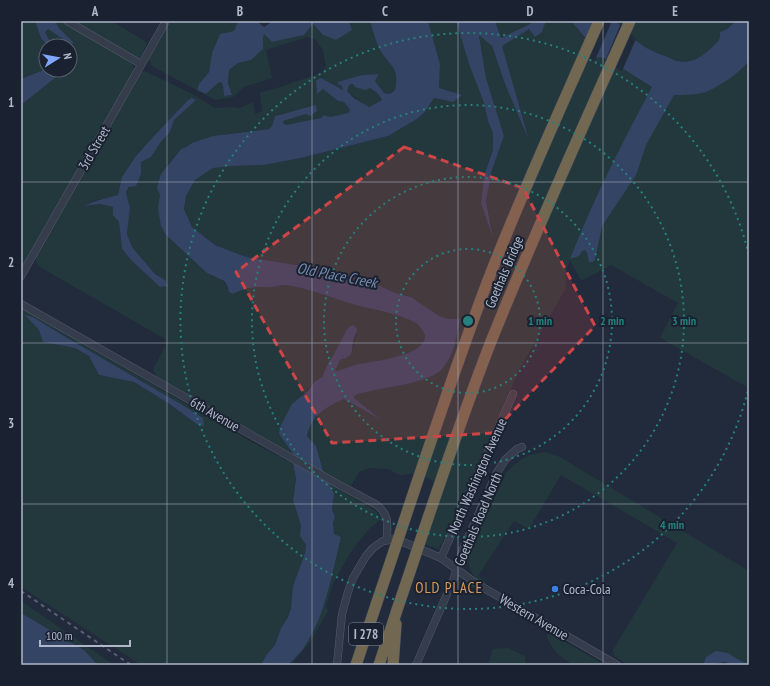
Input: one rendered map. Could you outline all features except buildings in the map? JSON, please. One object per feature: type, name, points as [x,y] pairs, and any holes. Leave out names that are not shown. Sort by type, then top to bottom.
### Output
[{"type":"highway","name":"Goethals Bridge","points":[[356,665],[457,366],[490,277],[528,183],[599,21]]},
{"type":"highway","name":"Goethals Bridge","points":[[397,610],[454,442],[489,347],[533,240],[630,21]]},
{"type":"highway","name":"I 278","points":[[379,665],[397,610]]},
{"type":"highway","points":[[393,665],[397,610]]},
{"type":"street","points":[[67,21],[142,64]]},
{"type":"street","name":"3rd Street","points":[[21,276],[166,21]]},
{"type":"street","name":"6th Avenue","points":[[21,304],[377,505],[383,510],[386,516],[387,540]]},
{"type":"street","name":"North Washington Avenue","points":[[441,558],[513,394]]},
{"type":"street","name":"Goethals Road North","points":[[416,665],[454,578],[462,551],[499,469],[505,460],[522,446]]},
{"type":"street","points":[[337,665],[341,620],[350,585],[356,572],[370,551],[377,544],[387,540]]},
{"type":"street","name":"Western Avenue","points":[[387,540],[400,540],[441,558],[457,568],[477,584],[617,665]]},
{"type":"highlighted area","points":[[404,147],[523,188],[595,326],[492,433],[332,443],[236,272]]},
{"type":"green space","points":[[21,21],[35,21],[41,38],[38,38],[38,72],[21,79]]},
{"type":"green space","points":[[55,21],[62,21],[129,60],[133,65],[134,72],[21,269],[21,105],[55,78],[78,78],[78,38],[69,38],[59,28]]},
{"type":"green space","points":[[74,21],[112,21],[146,42],[147,45],[140,57],[137,58]]},
{"type":"green space","points":[[171,21],[238,21],[234,31],[212,53],[209,72],[199,84],[197,90],[206,94],[221,82],[224,96],[232,95],[228,83],[229,70],[238,63],[251,60],[263,39],[264,34],[272,42],[304,35],[313,24],[323,35],[352,30],[349,21],[370,21],[379,48],[395,71],[395,90],[390,94],[384,93],[375,81],[379,74],[362,75],[338,82],[347,91],[349,85],[359,84],[376,92],[382,100],[369,107],[351,94],[331,83],[316,84],[317,93],[323,89],[338,101],[344,102],[350,110],[348,113],[286,125],[283,121],[306,114],[316,105],[275,116],[272,127],[269,129],[227,134],[192,143],[181,149],[168,164],[158,207],[166,235],[213,277],[219,278],[227,285],[227,288],[233,294],[252,288],[284,285],[300,288],[408,319],[416,323],[425,335],[424,341],[421,345],[407,353],[355,365],[337,371],[335,370],[340,360],[347,356],[354,347],[357,333],[346,331],[322,377],[314,382],[303,395],[279,434],[294,455],[156,376],[153,369],[166,345],[165,339],[38,266],[35,257],[140,73],[144,71],[147,72],[194,95],[215,108],[240,108],[253,102],[255,114],[262,111],[260,92],[274,89],[321,73],[326,66],[323,50],[315,39],[307,37],[266,50],[272,78],[244,87],[233,97],[215,100],[152,66],[149,59]],"holes":[[[195,100],[174,120],[170,132],[160,143],[151,157],[141,162],[141,174],[126,192],[130,208],[127,234],[132,247],[155,274],[165,280],[168,285],[160,287],[132,261],[122,249],[119,222],[113,215],[113,207],[100,204],[87,206],[95,200],[110,198],[118,195],[122,177],[136,156],[187,101]]]},
{"type":"green space","points":[[428,21],[456,21],[469,64],[484,103],[488,121],[493,133],[493,150],[484,176],[481,203],[493,234],[486,201],[492,170],[504,136],[486,78],[479,34],[492,46],[505,84],[528,136],[501,45],[529,29],[535,36],[542,32],[546,21],[571,21],[600,57],[609,60],[652,87],[708,91],[742,69],[749,61],[749,398],[747,387],[660,338],[678,303],[611,265],[583,280],[580,279],[570,260],[565,274],[566,288],[522,364],[442,543],[439,546],[439,549],[423,544],[444,486],[417,473],[400,475],[388,469],[371,468],[359,472],[351,486],[323,471],[316,446],[307,436],[312,422],[320,413],[331,405],[344,399],[378,417],[353,398],[355,395],[376,389],[414,382],[457,335],[460,319],[449,319],[439,316],[411,297],[395,293],[380,286],[303,266],[246,257],[215,245],[192,227],[184,209],[186,196],[195,180],[213,168],[264,165],[301,158],[388,136],[417,119],[425,112],[434,98],[446,101],[461,95],[439,88],[440,64]]},
{"type":"green space","points":[[495,21],[533,21],[530,24],[501,38]]},
{"type":"green space","points":[[616,21],[736,21],[727,29],[720,32],[718,42],[703,55],[695,60],[681,62],[650,50],[633,38]]},
{"type":"green space","points":[[48,29],[61,38],[48,38],[45,32]]},
{"type":"green space","points":[[21,308],[262,448],[293,463],[296,479],[293,500],[301,526],[301,536],[306,545],[305,553],[293,586],[291,608],[288,617],[281,628],[275,645],[267,654],[261,665],[141,665],[21,587]],"holes":[[[26,315],[33,317],[184,406],[203,418],[198,425],[168,403],[134,382],[99,375],[89,356],[75,348],[43,342],[39,330]]]},
{"type":"green space","points":[[546,452],[560,457],[749,571],[749,664],[728,653],[706,657],[703,665],[628,665],[614,656],[613,650],[677,543],[561,475],[530,527],[527,528],[514,521],[478,576],[485,581],[485,583],[483,584],[476,578],[471,572],[468,555],[506,473],[524,458],[533,454]]},
{"type":"green space","points":[[328,483],[376,511],[381,519],[369,529],[352,550],[333,583],[326,607],[328,611],[311,641],[291,665],[288,665],[303,649],[317,624],[331,581],[341,537],[334,534],[333,523],[335,517],[332,509],[334,494]]},
{"type":"green space","points":[[21,601],[114,665],[98,665],[84,650],[21,613]]},
{"type":"green space","points":[[549,633],[605,665],[579,666],[571,663],[557,653],[551,645],[547,635]]},
{"type":"green space","points":[[508,648],[525,656],[526,665],[488,665],[493,649]]},
{"type":"water","points":[[35,21],[55,21],[59,28],[69,38],[61,38],[48,29],[45,32],[48,38],[41,38]]},
{"type":"water","points":[[238,21],[260,21],[259,23],[264,27],[271,21],[349,21],[352,30],[336,40],[323,35],[313,24],[304,35],[272,42],[264,34],[263,49],[251,60],[238,63],[229,70],[228,83],[232,95],[224,96],[221,82],[206,94],[197,90],[199,84],[209,72],[212,53],[220,34],[234,31]]},
{"type":"water","points":[[370,21],[428,21],[440,64],[439,88],[462,95],[453,102],[434,98],[425,112],[417,119],[388,136],[301,158],[264,165],[213,168],[195,180],[186,196],[184,209],[192,227],[215,245],[246,257],[303,266],[380,286],[395,293],[411,297],[439,316],[449,319],[460,319],[458,332],[450,357],[443,368],[437,373],[415,382],[355,395],[354,398],[380,419],[344,399],[325,409],[312,422],[307,436],[316,446],[323,471],[334,494],[332,509],[335,517],[333,523],[334,534],[341,537],[327,595],[311,637],[303,649],[288,665],[261,665],[267,654],[275,645],[281,628],[288,617],[291,608],[293,586],[305,553],[306,545],[300,536],[301,526],[293,500],[296,479],[293,463],[294,455],[279,434],[280,427],[292,404],[308,391],[314,382],[322,377],[329,361],[350,326],[354,325],[357,329],[352,352],[349,356],[340,360],[335,370],[337,371],[355,365],[407,353],[421,345],[424,341],[425,335],[416,323],[408,319],[292,286],[282,285],[273,287],[256,287],[238,291],[233,294],[229,292],[224,281],[207,273],[166,235],[161,226],[158,207],[160,195],[157,188],[161,174],[181,149],[192,143],[213,136],[269,129],[272,126],[275,116],[316,105],[317,111],[310,116],[306,114],[283,121],[283,123],[286,125],[321,118],[324,115],[330,117],[348,113],[350,110],[344,102],[338,101],[323,89],[317,94],[316,81],[321,78],[343,90],[342,86],[338,84],[338,82],[362,75],[379,74],[375,81],[384,93],[390,94],[395,90],[395,71],[379,48]],"holes":[[[353,84],[355,87],[365,90],[370,88],[378,94],[382,100],[369,107],[354,98],[347,91],[349,85]]]},
{"type":"water","points":[[456,21],[495,21],[501,38],[530,24],[533,21],[546,21],[542,32],[535,37],[529,29],[502,46],[529,140],[505,84],[492,46],[479,35],[486,78],[504,136],[492,170],[486,201],[493,238],[481,203],[484,176],[493,150],[493,133]]},
{"type":"water","points":[[571,21],[616,21],[633,38],[650,50],[676,61],[686,62],[695,60],[703,55],[718,42],[720,32],[727,29],[736,21],[749,21],[749,61],[740,70],[730,78],[708,91],[696,94],[674,95],[646,145],[636,175],[602,226],[595,260],[593,262],[589,262],[585,250],[582,251],[579,256],[570,259],[608,172],[652,87],[609,60],[600,57],[590,59],[592,46]]},
{"type":"water","points":[[38,72],[38,78],[55,78],[21,105],[21,79]]},
{"type":"water","points":[[192,98],[196,100],[174,120],[170,132],[160,143],[151,157],[141,162],[141,174],[136,186],[129,187],[126,192],[130,208],[127,234],[132,247],[155,274],[165,280],[168,286],[160,287],[132,261],[122,249],[119,222],[113,215],[113,207],[100,204],[85,206],[97,200],[118,195],[122,177],[136,156],[187,101]]},
{"type":"water","points":[[25,315],[33,317],[184,406],[203,418],[204,426],[198,425],[168,403],[134,382],[99,375],[89,356],[75,348],[43,342],[39,330]]},
{"type":"water","points":[[21,613],[84,650],[98,665],[21,665]]},
{"type":"water","points":[[716,651],[728,653],[749,665],[732,665],[725,662],[713,665],[703,665],[706,657]]},
{"type":"pier","points":[[594,21],[612,21],[595,60],[591,61],[588,59]]},
{"type":"pier","points":[[621,23],[636,39],[622,71],[605,61]]},
{"type":"railway","points":[[21,591],[131,665]]},
{"type":"place","name":"Coca-Cola","points":[[555,589]]},
{"type":"district","name":"OLD PLACE","points":[[449,587]]},
{"type":"water label","name":"Old Place Creek","points":[[337,275]]}]
